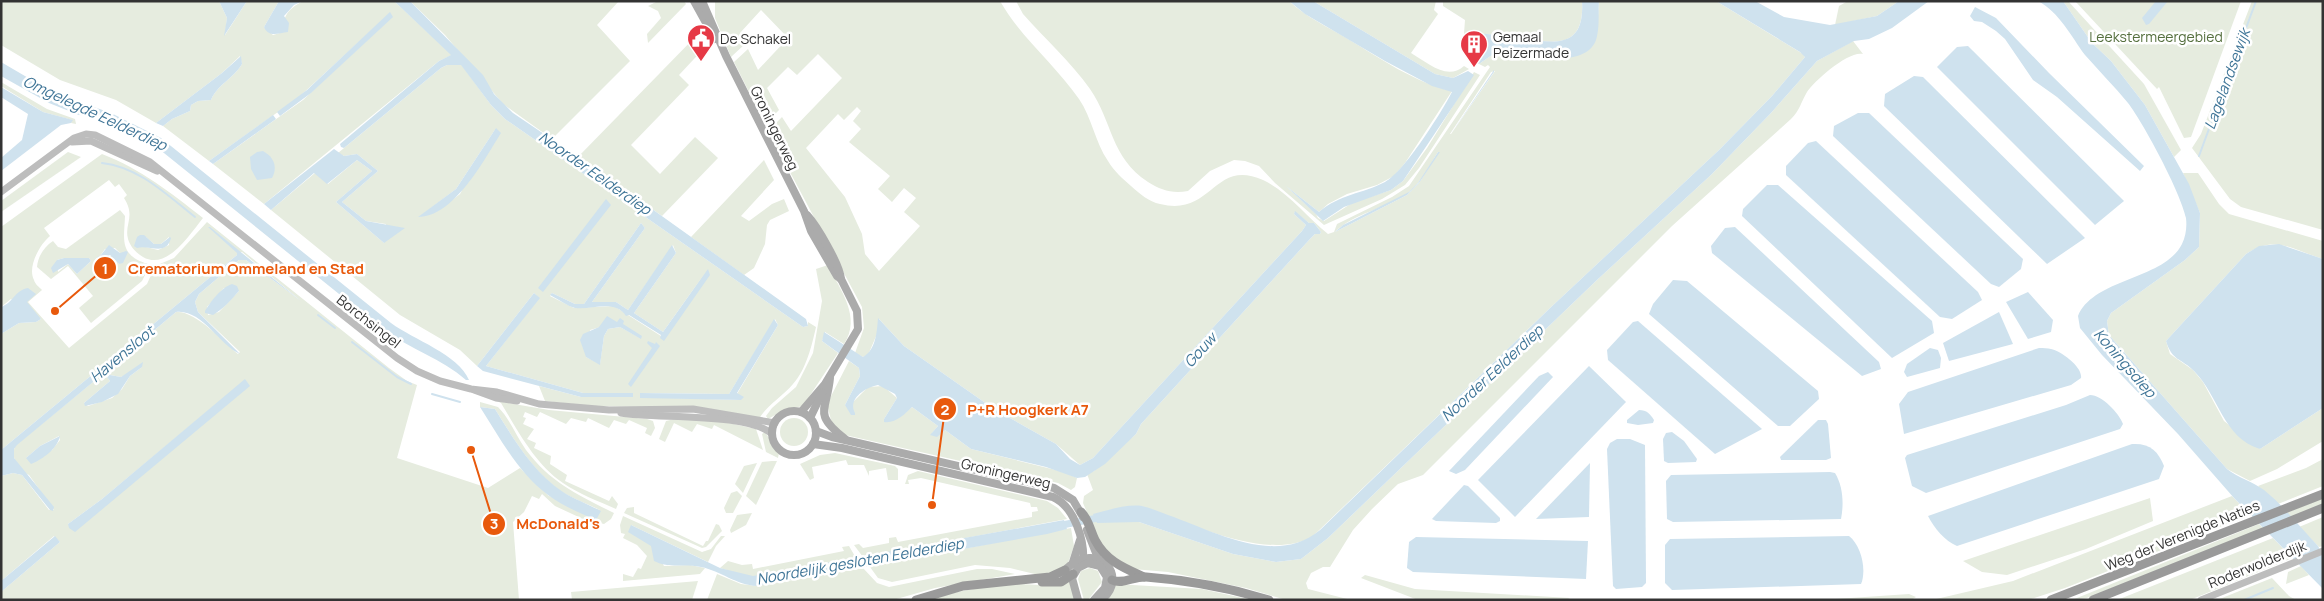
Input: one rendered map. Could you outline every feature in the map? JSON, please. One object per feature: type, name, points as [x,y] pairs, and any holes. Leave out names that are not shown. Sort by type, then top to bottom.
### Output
[{"type":"highway","name":"Weg der Verenigde Naties","points":[[2051,600],[2323,494]]},
{"type":"highway","name":"Weg der Verenigde Naties","points":[[2093,600],[2323,508]]},
{"type":"highway","points":[[1083,514],[1097,544],[1112,561],[1144,577],[1202,585],[1268,600]]},
{"type":"highway","points":[[916,600],[963,586],[1053,577],[1069,572]]},
{"type":"highway","points":[[1110,579],[1121,582],[1144,577]]},
{"type":"main road","name":"Groningerweg","points":[[694,1],[726,56]]},
{"type":"main road","name":"Groningerweg","points":[[702,1],[726,56],[804,211],[820,248],[836,276],[841,279],[859,318],[857,332],[825,384],[810,418]]},
{"type":"main road","name":"Borchsingel","points":[[1,192],[67,143],[82,134],[95,135],[143,157],[397,358],[426,376],[472,389],[497,392],[524,401],[564,408],[609,410],[694,409],[775,423]]},
{"type":"main road","points":[[830,376],[829,388],[824,403],[825,417],[832,429],[845,439]]},
{"type":"main road","name":"Groningerweg","points":[[801,412],[825,384]]},
{"type":"main road","name":"Borchsingel","points":[[609,410],[653,417],[717,419],[748,424],[772,434]]},
{"type":"main road","points":[[787,412],[801,412],[810,418],[816,431],[813,444],[802,453],[789,454],[778,447],[772,434],[775,423],[787,412]]},
{"type":"main road","name":"Groningerweg","points":[[816,431],[1054,488],[1073,500],[1083,514]]},
{"type":"main road","name":"Groningerweg","points":[[813,444],[842,448],[1050,496],[1063,503],[1073,518],[1080,540],[1083,561]]},
{"type":"main road","points":[[1088,525],[1098,558],[1108,566],[1109,592],[1101,600]]},
{"type":"main road","points":[[1078,600],[1069,572],[1080,540]]},
{"type":"main road","name":"Roderwolderdijk","points":[[2201,600],[2323,551]]},
{"type":"main road","points":[[1073,562],[1098,558]]},
{"type":"main road","points":[[1069,572],[1083,561]]},
{"type":"main road","points":[[1083,561],[1098,565],[1110,579]]},
{"type":"main road","points":[[1094,600],[1110,579]]},
{"type":"green space","points":[[1,1],[219,1],[227,18],[225,35],[247,1],[279,1],[264,27],[273,35],[280,33],[287,14],[303,1],[394,1],[452,55],[439,61],[264,204],[213,164],[303,100],[392,17],[390,13],[299,97],[209,161],[163,126],[172,119],[190,111],[191,105],[198,101],[211,100],[214,94],[242,64],[240,56],[222,73],[156,123],[116,100],[60,80],[1,45]]},
{"type":"green space","points":[[410,1],[619,1],[597,25],[630,61],[552,139],[503,104],[445,35]]},
{"type":"green space","points":[[658,1],[684,1],[686,4],[648,43],[647,34],[661,18],[658,11],[648,6]]},
{"type":"green space","points":[[715,1],[1000,1],[1018,27],[1070,86],[1079,99],[1110,165],[1144,197],[1156,203],[1178,206],[1191,203],[1222,181],[1233,176],[1246,175],[1272,185],[1328,234],[1334,232],[1337,224],[1392,197],[1409,186],[1490,67],[1479,64],[1495,53],[1570,58],[1597,31],[1599,1],[1716,1],[1803,54],[1805,57],[1772,96],[1719,150],[1549,309],[1312,537],[1293,544],[1272,545],[1250,542],[1226,537],[1141,506],[1100,522],[1139,522],[1233,554],[1276,562],[1301,559],[1328,538],[1597,280],[1712,174],[1771,113],[1817,61],[1853,41],[1863,54],[1857,54],[1841,61],[1817,81],[1807,92],[1791,119],[1672,226],[1423,475],[1398,484],[1372,509],[1353,530],[1330,567],[1323,567],[1311,573],[1306,583],[1308,589],[1351,600],[1286,600],[1246,588],[1168,572],[1133,569],[1116,561],[1099,541],[1083,503],[1084,496],[1093,490],[1087,474],[1094,471],[1136,434],[1141,424],[1310,239],[1315,234],[1320,234],[1321,232],[1314,223],[1309,223],[1295,212],[1294,214],[1306,225],[1302,231],[1093,458],[1080,465],[1056,444],[994,409],[904,346],[879,319],[877,334],[868,355],[863,357],[855,353],[864,328],[862,307],[768,131],[782,117],[791,131],[842,78],[818,54],[797,75],[788,67],[767,88],[779,110],[765,124],[734,62],[748,49],[758,70],[788,38],[761,10],[740,33],[745,44],[731,57],[715,18]],"holes":[[[1495,71],[1451,134],[1491,72]],[[857,107],[861,111],[853,121],[861,129],[849,142],[890,176],[878,189],[892,202],[904,188],[916,198],[904,212],[920,226],[879,271],[865,254],[862,234],[845,197],[806,148],[838,114],[844,120]],[[1438,152],[1419,183],[1413,189],[1421,179]],[[1413,189],[1407,195],[1335,232],[1351,220],[1390,203]]]},
{"type":"green space","points":[[1016,1],[1289,1],[1310,17],[1398,69],[1424,82],[1452,91],[1405,163],[1394,176],[1377,185],[1347,194],[1328,204],[1319,212],[1286,186],[1318,218],[1324,221],[1352,203],[1391,190],[1403,181],[1427,148],[1474,72],[1480,75],[1419,168],[1405,185],[1382,199],[1324,225],[1275,183],[1259,166],[1245,161],[1234,160],[1210,171],[1188,191],[1167,191],[1148,182],[1126,162],[1113,138],[1098,101],[1083,79],[1023,14]]},
{"type":"green space","points":[[1313,1],[1436,1],[1434,10],[1438,14],[1411,53],[1444,71],[1451,72],[1464,66],[1469,69],[1453,78],[1435,74]]},
{"type":"green space","points":[[1443,1],[1582,1],[1578,29],[1572,36],[1553,42],[1472,33],[1479,51],[1474,61],[1463,47],[1465,20],[1443,6]]},
{"type":"green space","points":[[1848,1],[1899,1],[1877,16],[1835,25],[1839,6]]},
{"type":"green space","points":[[2063,1],[2068,1],[2144,84],[2181,150],[2174,157],[2145,105],[2111,61],[2092,43]]},
{"type":"green space","name":"Leekstermeergebied","points":[[2075,1],[2241,1],[2191,137],[2184,138],[2159,87],[2157,89]]},
{"type":"green space","points":[[2252,1],[2323,1],[2323,230],[2241,207],[2230,199],[2192,148],[2201,134]]},
{"type":"green space","points":[[700,32],[707,45],[679,75],[689,85],[631,145],[660,174],[695,137],[718,158],[662,216],[578,157]]},
{"type":"green space","points":[[461,64],[491,105],[505,119],[803,327],[808,326],[808,322],[816,327],[813,342],[802,372],[789,389],[759,419],[706,408],[592,406],[545,401],[539,386],[581,397],[633,394],[583,393],[486,366],[539,298],[534,293],[477,366],[460,350],[400,315],[271,210],[315,173],[328,184],[357,160],[372,171],[336,202],[384,243],[386,224],[366,221],[342,202],[378,171],[357,154],[344,156],[338,153],[447,65]],"holes":[[[496,128],[460,194],[443,207],[419,217],[456,189]],[[641,223],[645,228],[592,302],[616,302],[628,310],[673,245],[676,253],[634,313],[663,332],[707,270],[661,336],[614,306],[574,308],[550,296],[552,293],[575,304],[584,304]],[[775,319],[778,325],[737,394],[741,400],[640,397],[640,393],[729,394]],[[617,322],[640,338],[620,327],[608,329],[604,336],[600,364],[586,357],[590,330]]]},
{"type":"green space","points":[[1,82],[47,109],[75,119],[76,124],[71,123],[72,120],[43,112],[1,86]]},
{"type":"green space","points":[[68,152],[81,157],[1,212],[1,201]]},
{"type":"green space","points":[[102,154],[116,160],[155,182],[203,218],[185,241],[169,255],[161,259],[152,260],[143,257],[134,249],[128,239],[129,210],[124,198],[127,195],[119,184],[115,187],[109,180],[44,228],[50,236],[42,244],[33,262],[32,269],[32,275],[42,290],[28,302],[69,348],[147,284],[155,266],[174,258],[207,222],[389,368],[407,381],[417,385],[397,458],[488,488],[520,468],[549,496],[600,510],[567,495],[551,484],[524,454],[495,409],[480,407],[480,402],[498,407],[526,450],[555,480],[614,513],[611,519],[604,524],[600,523],[598,526],[555,506],[542,494],[539,499],[532,496],[524,512],[513,522],[519,600],[1,600],[1,592],[60,542],[54,536],[1,581],[1,476],[13,473],[22,475],[49,510],[54,510],[29,475],[18,466],[14,458],[16,445],[104,373],[110,381],[84,403],[88,406],[112,398],[122,389],[130,376],[142,367],[121,377],[110,375],[107,370],[176,312],[192,316],[200,321],[238,354],[240,352],[198,312],[195,302],[199,294],[239,260],[246,260],[301,301],[242,252],[237,253],[237,255],[1,450],[1,334],[19,323],[36,322],[41,319],[11,299],[1,307],[1,227]],"holes":[[[146,237],[154,244],[161,244],[169,237],[169,245],[158,250],[142,246]],[[224,288],[239,291],[219,312],[208,315],[207,307]],[[245,380],[249,386],[75,531],[68,524],[102,499]],[[59,436],[60,440],[52,450],[26,458],[40,446]]]},
{"type":"green space","points":[[764,160],[774,180],[741,216],[749,221],[772,204],[784,199],[789,211],[770,220],[767,225],[765,244],[754,268],[744,275],[691,237]]},
{"type":"green space","points":[[2183,173],[2198,173],[2219,204],[2229,214],[2323,241],[2323,259],[2293,248],[2275,244],[2256,248],[2246,254],[2166,341],[2170,354],[2193,370],[2203,382],[2224,421],[2260,449],[2323,408],[2323,441],[2277,469],[2250,481],[2227,469],[2109,335],[2107,321],[2111,313],[2185,260],[2199,247],[2200,213]]},
{"type":"green space","points":[[120,210],[125,216],[125,246],[132,256],[148,264],[149,267],[142,281],[91,323],[79,308],[93,296],[68,266],[51,279],[37,267],[42,252],[53,241],[58,247],[66,249]],"holes":[[[115,248],[121,254],[123,253],[119,264],[112,256],[104,259],[100,256],[105,249]],[[64,258],[89,258],[91,261],[77,274],[68,264],[58,272],[57,260]]]},
{"type":"green space","points":[[828,265],[847,304],[851,324],[849,334],[844,344],[825,332],[822,341],[838,353],[803,406],[784,410],[768,419],[766,416],[772,408],[796,387],[813,353],[822,301],[816,269]]},
{"type":"green space","points":[[849,361],[859,368],[860,376],[845,405],[853,408],[853,402],[868,387],[883,386],[897,398],[884,419],[900,417],[912,407],[938,426],[932,433],[945,430],[971,449],[1064,472],[1077,478],[1075,487],[1071,490],[1058,483],[845,435],[832,424],[827,404]]},
{"type":"green space","points":[[497,401],[549,410],[653,421],[655,428],[651,436],[645,433],[647,428],[629,420],[626,424],[614,420],[609,428],[588,418],[586,422],[571,418],[566,424],[540,412],[537,417],[525,412],[523,417],[526,418],[523,424],[534,429],[527,439],[536,443],[534,448],[551,456],[550,464],[567,475],[565,481],[609,501],[612,496],[618,504],[616,509],[576,491],[553,475],[536,457],[501,403]]},
{"type":"green space","points":[[794,418],[804,422],[808,432],[804,442],[794,446],[784,442],[780,432],[784,422]]},
{"type":"green space","points":[[675,419],[720,421],[756,429],[763,450],[714,425],[712,429],[697,424],[692,432],[674,423],[665,442],[659,439],[666,421]]},
{"type":"green space","points":[[765,432],[779,453],[778,458],[766,452],[762,434]]},
{"type":"green space","points":[[835,453],[895,466],[898,469],[898,480],[888,480],[886,468],[869,471],[869,476],[864,465],[848,465],[846,460],[812,467],[814,478],[810,480],[800,464],[820,455]]},
{"type":"green space","points":[[2323,459],[2323,486],[2278,504],[2258,486],[2306,468]]},
{"type":"green space","points":[[777,461],[756,505],[746,496],[762,462]]},
{"type":"green space","points":[[757,463],[743,493],[735,484],[744,466]]},
{"type":"green space","points":[[918,471],[1047,501],[1058,508],[1067,519],[863,557],[854,545],[859,544],[863,548],[889,543],[889,538],[896,537],[898,542],[1032,517],[1032,512],[1038,511],[1037,507],[1031,507],[1030,503],[921,478],[908,480],[909,484],[905,484],[908,475]]},
{"type":"green space","points":[[737,491],[742,496],[733,513],[726,513],[724,508],[731,493]]},
{"type":"green space","points":[[2232,496],[2250,515],[2065,588],[2028,600],[1932,600],[2013,581]]},
{"type":"green space","points":[[2150,498],[2153,521],[2086,549],[2007,575],[1982,572],[1963,561]]},
{"type":"green space","points":[[2323,498],[2323,505],[2290,517],[2286,513]]},
{"type":"green space","points":[[634,507],[634,513],[703,546],[708,541],[716,524],[719,525],[722,531],[706,547],[702,548],[624,513],[627,508]]},
{"type":"green space","points":[[752,513],[746,525],[731,533],[730,530],[737,515]]},
{"type":"green space","points":[[623,516],[702,552],[711,549],[721,536],[725,536],[716,546],[708,562],[631,525],[652,546],[664,566],[690,565],[705,568],[700,574],[623,581],[623,574],[633,577],[638,568],[641,569],[647,556],[637,545],[623,538],[625,534],[621,533],[620,525]]},
{"type":"green space","points":[[2323,517],[2323,546],[2319,547],[2299,527]]},
{"type":"green space","points":[[2259,524],[2263,528],[2087,598],[2072,600]]},
{"type":"green space","points":[[1071,528],[1074,546],[1068,563],[1059,571],[1043,576],[1010,568],[975,565],[892,582],[878,578],[870,567]]},
{"type":"green space","points":[[2273,538],[2292,558],[2190,600],[2117,600]]},
{"type":"green space","points":[[849,546],[856,558],[759,576],[747,576],[720,568],[728,561],[742,565],[752,564],[753,569],[844,551],[842,547]]},
{"type":"green space","points":[[2301,566],[2309,575],[2286,584],[2288,572]]},
{"type":"green space","points":[[863,568],[877,583],[889,587],[977,569],[992,569],[1015,574],[935,588],[893,600],[707,600],[717,574],[741,584],[757,586]]},
{"type":"green space","points":[[1090,568],[1098,571],[1102,582],[1088,600],[1084,600],[1078,579],[1081,571]]},
{"type":"green space","points":[[1365,575],[1415,589],[1570,598],[1566,600],[1418,600],[1361,578]]},
{"type":"green space","points":[[2272,578],[2289,596],[2296,600],[2217,600]]},
{"type":"green space","points":[[698,581],[692,600],[572,600],[571,592]]},
{"type":"green space","points":[[1069,581],[1075,600],[925,600],[993,586],[1016,584],[1049,585]]},
{"type":"green space","points":[[1115,584],[1202,589],[1252,600],[1106,600]]},
{"type":"green space","points":[[1909,594],[1916,597],[1911,600],[1821,600]]},
{"type":"water","points":[[219,1],[247,1],[224,36],[227,18]]},
{"type":"water","points":[[279,1],[303,1],[294,5],[284,16],[289,23],[288,32],[271,34],[264,27]]},
{"type":"water","name":"Noorder Eelderdiep","points":[[394,1],[410,1],[483,75],[494,94],[513,113],[603,174],[806,319],[808,326],[803,327],[505,119],[491,105],[461,65],[447,65],[441,68],[344,148],[341,147],[340,144],[439,61],[451,55]]},
{"type":"water","points":[[1289,1],[1313,1],[1435,74],[1453,78],[1468,71],[1474,75],[1403,181],[1391,190],[1344,207],[1323,221],[1286,186],[1319,212],[1335,201],[1385,182],[1393,176],[1412,154],[1452,92],[1432,86],[1385,61],[1305,14]]},
{"type":"water","points":[[1582,1],[1599,1],[1597,35],[1590,50],[1566,58],[1551,59],[1495,53],[1479,64],[1474,61],[1479,51],[1467,46],[1472,33],[1544,41],[1565,40],[1573,36],[1582,17]]},
{"type":"water","name":"Noorder Eelderdiep","points":[[1716,1],[1755,1],[1784,17],[1830,25],[1877,16],[1899,1],[1929,1],[1892,28],[1869,39],[1854,41],[1817,61],[1771,113],[1712,174],[1597,280],[1328,538],[1301,559],[1276,562],[1233,554],[1139,522],[1097,523],[1093,514],[1130,506],[1142,506],[1225,537],[1265,546],[1284,546],[1303,541],[1320,530],[1549,309],[1719,150],[1772,96],[1805,57],[1800,52]]},
{"type":"water","name":"Koningsdiep","points":[[2038,1],[2063,1],[2092,43],[2111,61],[2145,105],[2189,184],[2200,213],[2199,247],[2185,260],[2111,313],[2107,321],[2109,335],[2227,469],[2264,490],[2318,546],[2323,555],[2323,589],[2234,498],[2178,434],[2102,355],[2080,328],[2078,316],[2086,303],[2098,294],[2145,273],[2173,256],[2182,244],[2186,228],[2186,218],[2170,176],[2135,113],[2085,55],[2070,32],[2052,11]]},
{"type":"water","points":[[2156,1],[2168,1],[2149,24],[2146,25],[2142,18]]},
{"type":"water","points":[[1975,7],[1996,18],[2144,166],[2140,171],[2057,97],[2033,80],[2005,39],[1982,22],[1974,21],[1970,16]]},
{"type":"water","points":[[390,12],[393,17],[311,93],[280,116],[277,112],[307,90]]},
{"type":"water","points":[[1968,46],[2124,201],[2095,225],[1937,67],[1957,47]]},
{"type":"water","points":[[241,56],[242,64],[214,94],[211,100],[198,101],[191,105],[190,111],[172,119],[163,126],[156,123],[222,73]]},
{"type":"water","name":"Omgelegde Eelderdiep","points":[[1,62],[54,93],[111,113],[161,138],[391,323],[446,355],[463,371],[469,380],[466,380],[447,366],[385,331],[159,149],[107,121],[95,116],[79,115],[49,103],[1,76]]},
{"type":"water","points":[[1494,70],[1494,72],[1450,135]]},
{"type":"water","points":[[1914,76],[1923,77],[2085,238],[2047,264],[1884,106],[1885,94]]},
{"type":"water","points":[[1,87],[43,112],[73,120],[71,123],[61,125],[1,171],[1,158],[22,140],[28,114],[1,97]]},
{"type":"water","points":[[1858,113],[1869,113],[2023,259],[2021,269],[1999,287],[1991,284],[1833,136],[1834,126]]},
{"type":"water","points":[[273,115],[276,119],[213,164],[209,161]]},
{"type":"water","points":[[496,128],[501,133],[477,171],[456,198],[444,208],[418,217],[456,189]]},
{"type":"water","points":[[1816,141],[1978,292],[1982,300],[1952,319],[1940,317],[1786,175],[1786,166],[1808,143]]},
{"type":"water","points":[[334,149],[344,156],[357,154],[378,171],[342,202],[366,221],[405,228],[384,243],[336,202],[372,171],[357,160],[327,184],[314,173],[271,210],[264,204]]},
{"type":"water","points":[[263,151],[272,159],[275,170],[272,178],[257,180],[251,169],[250,157],[257,152]]},
{"type":"water","points":[[1438,152],[1440,152],[1419,183],[1407,195],[1335,232],[1343,225],[1409,192],[1418,183]]},
{"type":"water","points":[[1767,185],[1778,185],[1932,321],[1934,333],[1892,358],[1742,216],[1743,209]]},
{"type":"water","points":[[606,199],[611,205],[543,292],[538,288]]},
{"type":"water","name":"Gouw","points":[[1295,211],[1309,223],[1314,223],[1321,232],[1320,234],[1315,234],[1310,239],[1141,424],[1136,434],[1105,464],[1085,477],[1077,478],[1046,467],[971,449],[945,430],[937,437],[930,435],[938,426],[912,407],[896,420],[884,422],[897,398],[895,394],[878,385],[868,388],[859,394],[853,408],[855,415],[851,415],[845,405],[860,376],[859,368],[822,341],[824,332],[863,357],[871,350],[873,345],[878,318],[904,346],[994,409],[1056,444],[1070,459],[1080,465],[1093,458],[1302,231],[1306,225],[1294,214]]},
{"type":"water","points":[[641,223],[645,228],[592,302],[616,302],[628,310],[672,245],[676,253],[634,313],[663,332],[708,269],[710,275],[664,341],[660,338],[661,335],[629,315],[626,316],[616,308],[603,306],[575,308],[550,295],[552,293],[575,304],[584,304]]},
{"type":"water","name":"Havensloot","points":[[208,227],[301,301],[246,260],[239,260],[199,294],[195,302],[198,312],[240,354],[194,316],[176,312],[107,370],[110,375],[121,377],[143,362],[142,367],[130,376],[118,394],[102,402],[85,406],[84,403],[110,381],[104,373],[14,449],[14,458],[54,507],[53,511],[50,510],[22,475],[13,473],[1,476],[1,450],[237,255]]},
{"type":"water","points":[[1735,227],[1879,362],[1881,369],[1862,376],[1712,253],[1711,246],[1725,228]]},
{"type":"water","points":[[144,235],[154,244],[161,244],[171,238],[169,244],[165,247],[157,249],[137,248],[134,246],[137,237]]},
{"type":"water","points":[[2279,244],[2323,259],[2323,408],[2260,449],[2248,444],[2229,426],[2202,381],[2194,371],[2174,356],[2166,341],[2246,254],[2259,246]]},
{"type":"water","points":[[109,245],[120,253],[128,252],[123,263],[119,264],[110,255],[98,261],[97,257]]},
{"type":"water","points":[[64,258],[89,258],[91,261],[77,274],[68,264],[53,273],[51,268],[57,260]]},
{"type":"water","points":[[1673,280],[1687,281],[1818,391],[1819,399],[1790,426],[1778,426],[1649,314],[1653,304]]},
{"type":"water","points":[[232,284],[237,286],[239,291],[233,298],[213,315],[205,313],[207,307],[217,295],[224,288]]},
{"type":"water","points":[[28,288],[36,294],[27,302],[41,319],[36,322],[19,323],[1,334],[1,307],[20,291]]},
{"type":"water","points":[[2028,292],[2053,320],[2051,332],[2028,339],[2006,302]]},
{"type":"water","points":[[534,293],[540,298],[486,366],[583,393],[633,393],[633,397],[581,397],[483,371],[477,366]]},
{"type":"water","points":[[1999,312],[2013,344],[1949,361],[1943,343]]},
{"type":"water","points":[[607,316],[617,322],[620,318],[624,321],[623,324],[642,336],[641,339],[620,327],[608,329],[604,336],[600,365],[586,357],[580,340],[583,334],[599,327]]},
{"type":"water","points":[[774,319],[778,325],[737,393],[744,397],[741,400],[640,398],[640,393],[729,394]]},
{"type":"water","points":[[1638,321],[1762,429],[1715,454],[1608,360],[1607,350],[1633,322]]},
{"type":"water","points":[[648,341],[655,344],[656,342],[660,346],[631,387],[628,384],[652,348],[647,343]]},
{"type":"water","points":[[1930,348],[1938,350],[1941,358],[1940,368],[1907,377],[1904,372],[1907,364]]},
{"type":"water","points":[[2039,348],[2055,350],[2065,356],[2079,369],[2081,378],[2071,385],[1904,434],[1899,404],[1908,392]]},
{"type":"water","points":[[1589,366],[1626,402],[1515,517],[1478,480]]},
{"type":"water","points":[[1548,372],[1553,377],[1465,470],[1456,474],[1449,471],[1539,376]]},
{"type":"water","points":[[245,379],[250,386],[75,532],[69,528],[68,524],[102,499]]},
{"type":"water","points":[[2090,395],[2105,401],[2114,410],[2123,424],[2120,429],[1926,493],[1912,486],[1905,458],[1907,455],[2066,405]]},
{"type":"water","points":[[480,407],[495,409],[524,454],[552,484],[567,495],[601,511],[596,520],[560,503],[537,486],[510,454]]},
{"type":"water","points":[[1639,410],[1650,414],[1654,420],[1653,423],[1638,425],[1627,423],[1627,420]]},
{"type":"water","points":[[1818,420],[1826,420],[1828,424],[1831,458],[1826,460],[1781,460],[1780,457]]},
{"type":"water","points":[[1672,432],[1684,441],[1697,459],[1696,462],[1668,463],[1664,461],[1663,439],[1666,433]]},
{"type":"water","points":[[60,436],[53,449],[40,459],[31,464],[26,458],[40,446]]},
{"type":"water","points":[[1617,439],[1630,439],[1645,445],[1646,583],[1642,587],[1616,589],[1613,586],[1607,449],[1610,443]]},
{"type":"water","points":[[2132,444],[2144,445],[2156,452],[2164,466],[2159,479],[1957,546],[1940,534],[1928,516]]},
{"type":"water","points":[[1590,463],[1589,517],[1536,519]]},
{"type":"water","points":[[1835,473],[1841,489],[1843,501],[1841,519],[1673,522],[1667,519],[1666,481],[1671,475]]},
{"type":"water","points":[[1464,485],[1468,486],[1500,518],[1500,521],[1496,523],[1436,521],[1432,519]]},
{"type":"water","points":[[1064,520],[1067,529],[1047,534],[757,586],[742,583],[701,567],[666,565],[654,561],[651,546],[628,532],[631,525],[720,568],[753,576]]},
{"type":"water","points":[[55,536],[60,542],[1,592],[1,581]]},
{"type":"water","points":[[1849,536],[1857,545],[1862,558],[1863,578],[1861,584],[1672,590],[1665,583],[1665,545],[1670,539]]},
{"type":"water","points":[[1416,537],[1588,541],[1586,579],[1413,572],[1407,568],[1409,542]]},
{"type":"waterway","name":"Lagelandsewijk","points":[[2199,156],[2256,1]]},
{"type":"waterway","points":[[102,163],[128,170],[140,176],[163,191],[195,217]]},
{"type":"waterway","points":[[318,315],[335,328]]},
{"type":"waterway","points":[[352,342],[397,377],[411,384]]},
{"type":"waterway","points":[[432,394],[460,402]]},
{"type":"waterway","name":"Noordelijk gesloten Eelderdiep","points":[[1057,526],[1098,518]]},
{"type":"waterway","points":[[2244,600],[2273,588]]},
{"type":"place","name":"De Schakel","points":[[701,62]]},
{"type":"place","name":"Gemaal Peizermade","points":[[1474,68]]},
{"type":"place","name":"Crematorium Ommeland en Stad","points":[[55,311]]},
{"type":"place","name":"McDonald's","points":[[471,450]]},
{"type":"place","name":"P+R Hoogkerk A7","points":[[932,505]]}]
